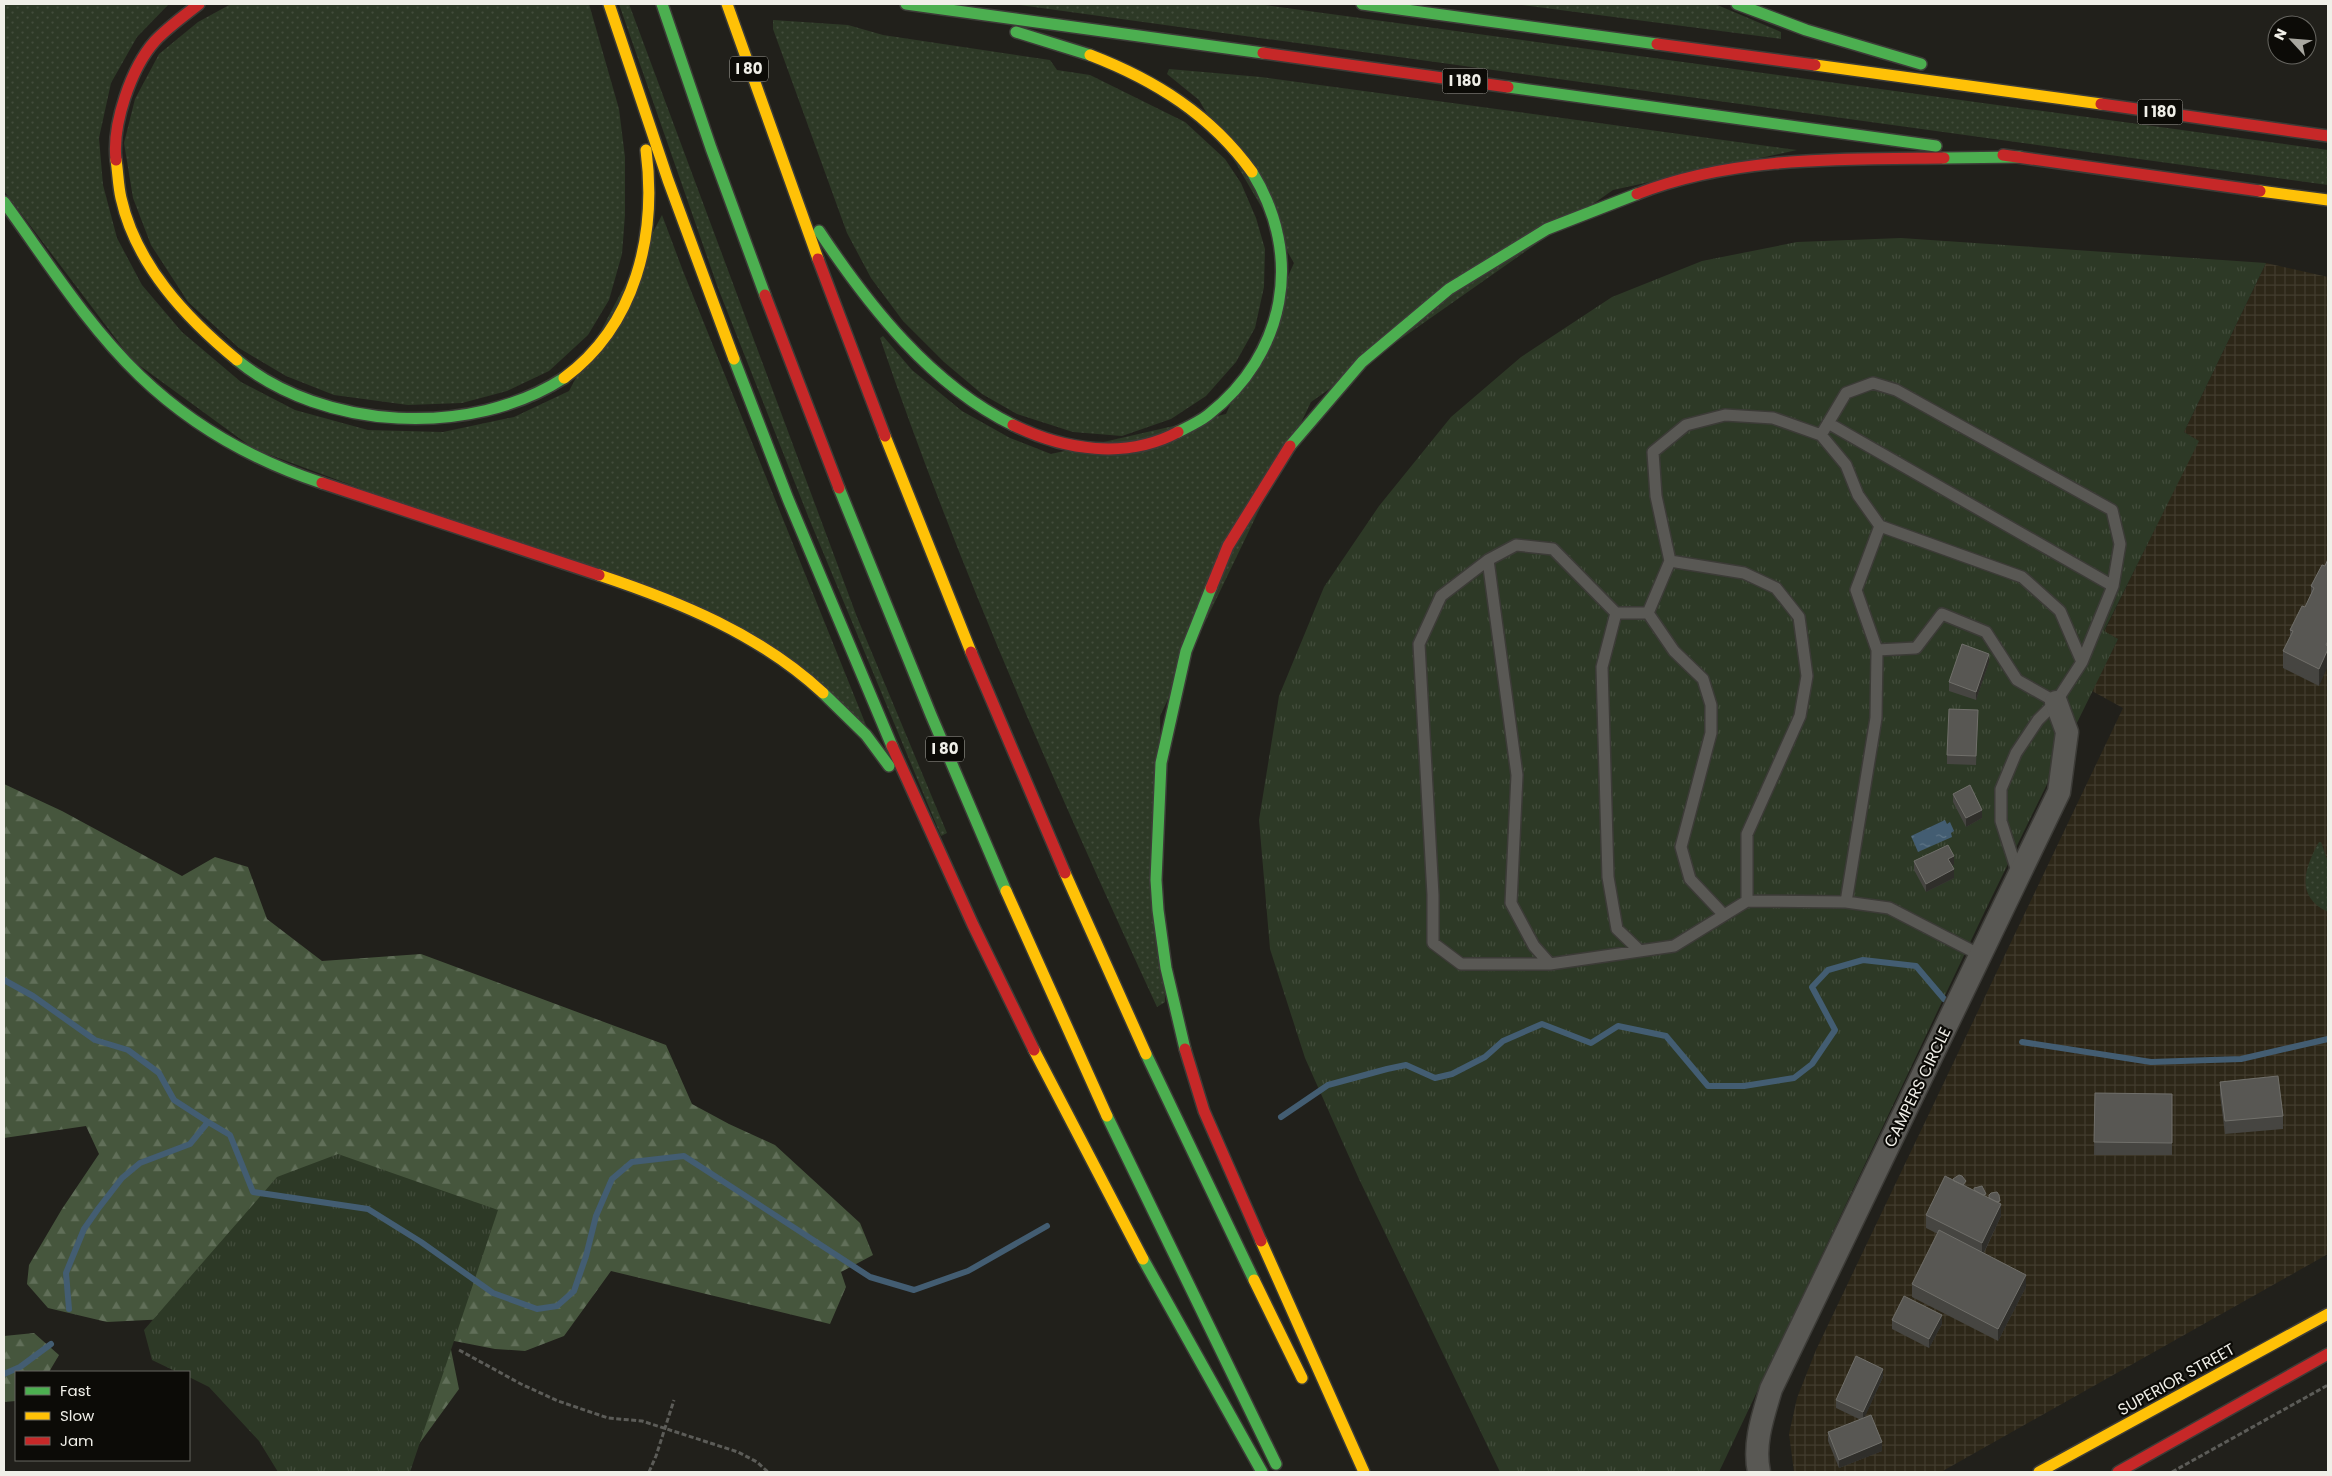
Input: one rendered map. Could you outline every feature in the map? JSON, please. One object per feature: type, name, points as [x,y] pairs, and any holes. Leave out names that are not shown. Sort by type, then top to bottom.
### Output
[{"type":"main road","points":[[199,4],[176,22],[151,47],[136,69],[123,99],[117,124],[115,157],[118,189],[127,221],[148,263],[170,296],[196,326],[226,353],[253,372],[288,391],[326,406],[364,415],[404,419],[444,419],[484,413],[522,402],[557,384],[576,370],[599,348],[617,322],[630,294],[640,263],[647,225],[650,174],[634,84]]},
{"type":"main road","points":[[609,4],[634,84],[685,228],[767,447],[842,633],[933,840],[1030,1042],[1114,1206],[1215,1392],[1262,1472]]},
{"type":"main road","name":"I 80","points":[[662,4],[763,290],[846,508],[936,727],[1074,1045],[1177,1264],[1280,1472]]},
{"type":"main road","name":"I 80","points":[[727,4],[837,313],[918,522],[1010,745],[1150,1061],[1259,1293],[1307,1387]]},
{"type":"main road","name":"I 180","points":[[906,4],[2328,200]]},
{"type":"main road","points":[[772,134],[787,172],[809,215],[834,256],[868,302],[912,349],[944,378],[981,405],[1023,431],[1046,440],[1076,448],[1107,450],[1131,448],[1155,442],[1184,431],[1205,418],[1224,402],[1246,380],[1262,354],[1274,326],[1281,295],[1282,264],[1280,240],[1274,216],[1262,188],[1246,161],[1224,137],[1194,110],[1162,88],[1122,68],[1050,41],[910,4]]},
{"type":"main road","name":"I 180","points":[[1362,4],[2026,93],[2328,136]]},
{"type":"main road","points":[[1737,4],[1806,30],[2026,93]]},
{"type":"main road","points":[[2293,130],[2328,132]]},
{"type":"main road","points":[[1364,1472],[1204,1111],[1185,1056],[1169,991],[1160,934],[1156,876],[1157,809],[1163,752],[1172,702],[1187,646],[1210,584],[1243,516],[1279,459],[1314,413],[1352,370],[1401,324],[1447,289],[1495,257],[1547,229],[1600,206],[1655,187],[1703,175],[1769,163],[1836,158],[1898,160],[2020,157]]},
{"type":"main road","points":[[2254,190],[2328,212]]},
{"type":"main road","points":[[4,202],[103,336],[139,375],[167,400],[217,436],[258,458],[294,474],[641,589],[687,605],[729,624],[774,652],[802,674],[854,722],[884,758],[933,840]]},
{"type":"main road","name":"SUPERIOR STREET","points":[[2040,1472],[2328,1314]]},
{"type":"main road","points":[[2118,1472],[2328,1354]]},
{"type":"street","name":"CAMPERS CIRCLE","points":[[1759,1472],[1760,1425],[1771,1390],[2059,792],[2067,732],[2056,702]]},
{"type":"lane","points":[[1821,435],[1846,392],[1873,384],[1896,390],[2112,510],[2120,544],[2113,586],[2082,662],[2056,702],[2038,720],[2016,754],[2001,789],[2001,821],[2018,876]]},
{"type":"lane","points":[[1648,612],[1670,561],[1656,496],[1654,452],[1686,425],[1725,415],[1773,418],[1821,435],[1846,465],[1858,495],[1880,526],[2022,577],[2060,612],[2082,662]]},
{"type":"lane","points":[[1828,423],[2113,586]]},
{"type":"lane","points":[[1846,902],[1876,718],[1877,650],[1856,590],[1880,526]]},
{"type":"lane","points":[[1648,612],[1616,613],[1552,549],[1516,545],[1488,560],[1441,596],[1419,644],[1433,895],[1433,943],[1461,964],[1550,964],[1674,946],[1748,901],[1846,902],[1889,908],[1980,955]]},
{"type":"lane","points":[[1488,560],[1517,774],[1511,903],[1534,946],[1550,964]]},
{"type":"lane","points":[[1670,561],[1744,574],[1776,588],[1799,617],[1807,676],[1800,716],[1747,834],[1748,901]]},
{"type":"lane","points":[[1648,612],[1674,651],[1703,679],[1711,705],[1711,733],[1682,848],[1690,879],[1724,915]]},
{"type":"lane","points":[[1616,613],[1602,667],[1608,877],[1617,929],[1640,951]]},
{"type":"lane","points":[[1877,650],[1916,648],[1942,614],[1986,632],[2016,680],[2056,702]]},
{"type":"path","points":[[458,1350],[521,1384],[558,1401],[608,1418],[634,1419],[666,1428],[738,1452],[756,1462],[768,1472]]},
{"type":"path","points":[[2172,1472],[2328,1385]]},
{"type":"path","points":[[649,1472],[666,1428],[674,1400]]},
{"type":"shaded area","points":[[2266,263],[2328,277],[2328,1254],[1941,1472],[1794,1472],[1789,1434],[1797,1398],[1816,1350],[2123,708],[2092,691],[2118,639],[2104,632],[2198,441],[2184,432]]},
{"type":"green space","points":[[4,4],[169,4],[137,37],[111,83],[99,138],[103,185],[117,238],[142,285],[182,332],[241,382],[295,410],[368,430],[443,432],[514,417],[569,391],[662,215],[868,730],[753,634],[254,449],[132,360],[4,191]]},
{"type":"green space","points":[[231,4],[589,4],[619,109],[625,157],[625,215],[622,254],[609,300],[588,335],[549,371],[507,391],[462,403],[408,405],[334,395],[286,376],[239,348],[188,302],[151,245],[133,198],[124,143],[135,99],[159,54],[198,22]]},
{"type":"green space","points":[[619,4],[629,4],[857,617],[947,833],[941,836],[808,516],[718,288]]},
{"type":"green space","points":[[1013,4],[1258,4],[2328,150],[2328,185]]},
{"type":"green space","points":[[1514,4],[1715,4],[1781,32],[1781,39]]},
{"type":"green space","points":[[773,20],[848,25],[883,35],[1050,60],[1057,70],[1090,75],[1185,122],[1225,159],[1241,183],[1256,218],[1265,249],[1264,287],[1255,328],[1236,362],[1206,396],[1171,419],[1122,436],[1073,432],[1017,414],[982,394],[944,362],[903,321],[871,278],[847,233],[773,29]]},
{"type":"green space","points":[[1169,69],[1261,77],[1797,150],[1613,190],[1311,402],[1160,716],[1165,1002],[1157,1007],[1082,842],[975,592],[910,423],[880,338],[883,336],[912,370],[962,411],[1010,438],[1051,454],[1226,414],[1294,263],[1199,100],[1167,74]]},
{"type":"green space","points":[[1901,238],[2266,263],[2184,432],[2199,441],[2104,631],[2118,639],[1985,911],[1719,1472],[1500,1472],[1359,1179],[1305,1058],[1270,949],[1259,820],[1279,696],[1324,587],[1379,506],[1451,417],[1521,357],[1612,297],[1702,261],[1797,242]]},
{"type":"green space","points":[[4,784],[62,811],[182,876],[215,857],[248,867],[267,919],[322,961],[421,954],[666,1045],[692,1104],[729,1124],[775,1145],[860,1223],[873,1255],[841,1272],[846,1287],[830,1324],[611,1271],[564,1336],[525,1351],[495,1349],[449,1340],[459,1389],[419,1444],[208,1317],[107,1322],[48,1308],[27,1284],[29,1265],[62,1209],[99,1154],[86,1126],[4,1138]]},
{"type":"green space","points":[[2319,842],[2321,842],[2328,862],[2328,912],[2310,898],[2307,889],[2307,871]]},
{"type":"green space","points":[[338,1154],[498,1210],[410,1472],[278,1472],[259,1441],[209,1387],[190,1378],[190,1371],[175,1371],[152,1360],[144,1330],[277,1177]]},
{"type":"green space","points":[[34,1333],[59,1355],[50,1371],[15,1371],[15,1401],[4,1402],[4,1336]]},
{"type":"water","points":[[1945,820],[1947,824],[1950,822],[1954,831],[1951,833],[1952,837],[1918,852],[1911,836]]},
{"type":"building","points":[[2328,559],[2328,641],[2326,645],[2328,649],[2319,669],[2283,651],[2293,631],[2290,630],[2302,606],[2305,607],[2314,588],[2311,586],[2322,565],[2325,566]]},
{"type":"building","points":[[1962,644],[1989,654],[1976,692],[1949,682]]},
{"type":"building","points":[[1949,709],[1978,710],[1976,756],[1947,755]]},
{"type":"building","points":[[1970,785],[1982,810],[1966,818],[1953,794]]},
{"type":"building","points":[[1948,845],[1954,856],[1948,859],[1954,869],[1926,884],[1914,861]]},
{"type":"building","points":[[2278,1076],[2283,1116],[2225,1121],[2220,1082]]},
{"type":"building","points":[[2095,1093],[2172,1094],[2172,1143],[2094,1142]]},
{"type":"building","points":[[1959,1175],[1966,1181],[1963,1185],[1953,1179]]},
{"type":"building","points":[[1945,1176],[2001,1204],[1982,1243],[1926,1215]]},
{"type":"building","points":[[1982,1186],[1986,1194],[1983,1195],[1974,1190],[1974,1188]]},
{"type":"building","points":[[1997,1192],[2000,1201],[1997,1202],[1989,1198],[1991,1193]]},
{"type":"building","points":[[1939,1230],[2026,1275],[1998,1329],[1912,1284]]},
{"type":"building","points":[[1904,1296],[1942,1315],[1929,1339],[1892,1320]]},
{"type":"building","points":[[1856,1356],[1883,1369],[1863,1412],[1836,1400]]},
{"type":"building","points":[[1871,1415],[1882,1442],[1839,1460],[1828,1432]]},
{"type":"waterway","points":[[1281,1117],[1328,1085],[1387,1069],[1406,1065],[1435,1078],[1452,1074],[1485,1057],[1503,1041],[1542,1024],[1591,1043],[1618,1026],[1666,1036],[1708,1086],[1744,1086],[1794,1078],[1812,1064],[1835,1030],[1812,987],[1828,970],[1863,960],[1916,966],[1944,999]]},
{"type":"waterway","points":[[4,980],[33,996],[95,1040],[128,1050],[159,1073],[174,1100],[208,1122]]},
{"type":"waterway","points":[[2022,1042],[2151,1062],[2241,1059],[2328,1039]]},
{"type":"waterway","points":[[69,1309],[66,1273],[84,1229],[98,1209],[122,1178],[140,1163],[190,1144],[208,1122],[230,1135],[253,1192],[368,1209],[421,1242],[493,1293],[537,1309],[557,1306],[574,1291],[586,1256],[596,1216],[612,1179],[632,1162],[684,1156],[870,1277],[914,1290],[968,1271],[1047,1226]]},
{"type":"waterway","points":[[4,1374],[20,1367],[51,1344]]},
{"type":"traffic: fast","points":[[662,4],[711,148],[765,295]]},
{"type":"traffic: fast","points":[[906,4],[1263,53]]},
{"type":"traffic: fast","points":[[1362,4],[1657,44]]},
{"type":"traffic: fast","points":[[1737,4],[1806,30],[1921,64]]},
{"type":"traffic: fast","points":[[1016,32],[1090,55]]},
{"type":"traffic: fast","points":[[1508,87],[1936,146]]},
{"type":"traffic: fast","points":[[1944,158],[2020,157]]},
{"type":"traffic: fast","points":[[1178,432],[1208,415],[1234,390],[1255,363],[1270,333],[1279,302],[1281,270],[1278,237],[1268,204],[1252,172]]},
{"type":"traffic: fast","points":[[1290,446],[1362,362],[1449,289],[1547,229],[1637,194]]},
{"type":"traffic: fast","points":[[4,202],[102,336],[160,394],[202,426],[225,440],[272,464],[322,483]]},
{"type":"traffic: fast","points":[[819,231],[859,287],[904,341],[955,388],[983,408],[1013,425]]},
{"type":"traffic: fast","points":[[734,359],[788,499],[892,746]]},
{"type":"traffic: fast","points":[[237,360],[272,384],[312,401],[354,413],[398,418],[443,417],[486,410],[527,397],[564,378]]},
{"type":"traffic: fast","points":[[839,488],[931,715],[1006,891]]},
{"type":"traffic: fast","points":[[1185,1049],[1166,968],[1158,910],[1156,880],[1161,763],[1186,651],[1211,588]]},
{"type":"traffic: fast","points":[[823,693],[866,735],[889,766]]},
{"type":"traffic: fast","points":[[1146,1054],[1254,1280]]},
{"type":"traffic: fast","points":[[1107,1116],[1276,1464]]},
{"type":"traffic: fast","points":[[1143,1259],[1262,1472]]},
{"type":"traffic: slow","points":[[609,4],[668,180],[734,359]]},
{"type":"traffic: slow","points":[[727,4],[818,259]]},
{"type":"traffic: slow","points":[[1090,55],[1137,76],[1180,102],[1219,133],[1252,172]]},
{"type":"traffic: slow","points":[[1815,65],[2101,104]]},
{"type":"traffic: slow","points":[[564,378],[589,356],[609,332],[624,305],[636,276],[644,246],[648,214],[649,182],[646,150]]},
{"type":"traffic: slow","points":[[116,160],[120,193],[128,222],[138,246],[151,268],[182,308],[237,360]]},
{"type":"traffic: slow","points":[[2260,191],[2328,200]]},
{"type":"traffic: slow","points":[[885,436],[971,652]]},
{"type":"traffic: slow","points":[[599,575],[629,585],[717,622],[772,653],[823,693]]},
{"type":"traffic: slow","points":[[1065,873],[1146,1054]]},
{"type":"traffic: slow","points":[[1006,891],[1107,1116]]},
{"type":"traffic: slow","points":[[1034,1050],[1143,1259]]},
{"type":"traffic: slow","points":[[1261,1241],[1364,1472]]},
{"type":"traffic: slow","points":[[1254,1280],[1302,1378]]},
{"type":"traffic: slow","points":[[2039,1472],[2328,1314]]},
{"type":"traffic: jam","points":[[116,160],[117,130],[120,114],[138,66],[155,41],[199,4]]},
{"type":"traffic: jam","points":[[1657,44],[1815,65]]},
{"type":"traffic: jam","points":[[1263,53],[1508,87]]},
{"type":"traffic: jam","points":[[2101,104],[2328,136]]},
{"type":"traffic: jam","points":[[2003,155],[2260,191]]},
{"type":"traffic: jam","points":[[1637,194],[1711,172],[1750,166],[1828,160],[1944,158]]},
{"type":"traffic: jam","points":[[818,259],[885,436]]},
{"type":"traffic: jam","points":[[765,295],[839,488]]},
{"type":"traffic: jam","points":[[1013,425],[1053,441],[1074,446],[1116,449],[1158,441],[1178,432]]},
{"type":"traffic: jam","points":[[1211,588],[1228,546],[1290,446]]},
{"type":"traffic: jam","points":[[322,483],[599,575]]},
{"type":"traffic: jam","points":[[971,652],[1065,873]]},
{"type":"traffic: jam","points":[[892,746],[973,925],[1034,1050]]},
{"type":"traffic: jam","points":[[1185,1049],[1204,1111],[1261,1241]]},
{"type":"traffic: jam","points":[[2118,1472],[2328,1354]]}]
